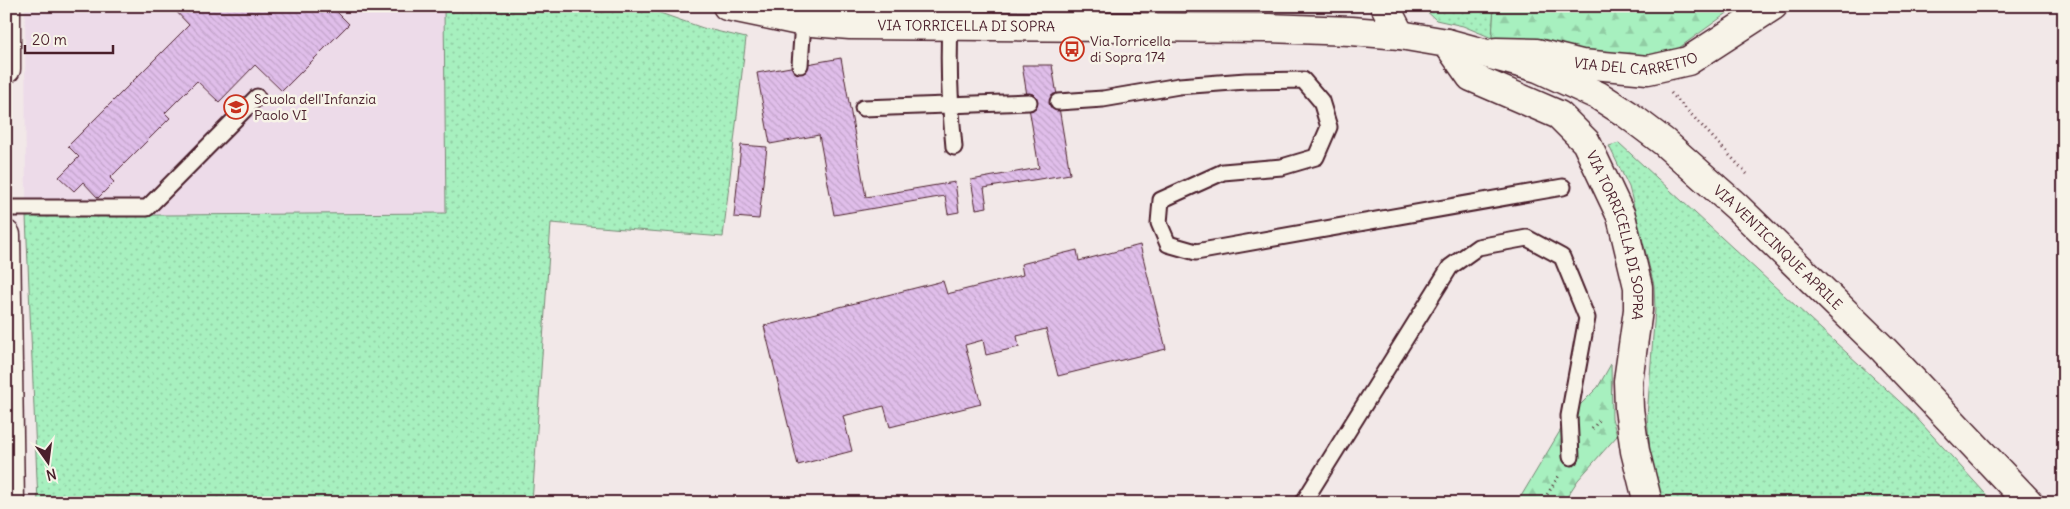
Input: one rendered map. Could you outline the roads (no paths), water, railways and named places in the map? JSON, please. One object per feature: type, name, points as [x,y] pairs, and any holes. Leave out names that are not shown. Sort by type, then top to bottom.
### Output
[{"type":"street","points":[[6,6],[6,69]]},
{"type":"street","name":"VIA TORRICELLA DI SOPRA","points":[[727,6],[802,22],[850,25],[1268,28],[1400,35],[1485,52]]},
{"type":"street","points":[[1385,6],[1400,35]]},
{"type":"street","name":"VIA DEL CARRETTO","points":[[1485,52],[1537,53],[1582,64],[1648,70],[1688,60],[1773,6]]},
{"type":"street","name":"VIA TORRICELLA DI SOPRA","points":[[1447,43],[1471,77],[1559,115],[1586,142],[1621,216],[1638,287],[1638,310],[1628,381],[1629,409],[1635,451],[1648,503]]},
{"type":"street","name":"VIA VENTICINQUE APRILE","points":[[1485,52],[1538,68],[1599,96],[1664,142],[1737,207],[1884,350],[2029,503]]},
{"type":"street","points":[[6,235],[10,503]]},
{"type":"lane","points":[[800,65],[802,22]]},
{"type":"lane","points":[[950,26],[948,61],[949,105],[954,147]]},
{"type":"lane","points":[[1058,102],[1103,99],[1179,86],[1246,81],[1303,80],[1321,101],[1329,127],[1316,157],[1282,167],[1222,172],[1161,200],[1159,223],[1168,244],[1196,252],[1564,187]]},
{"type":"lane","points":[[6,208],[146,208],[257,97]]},
{"type":"lane","points":[[863,108],[1029,102]]},
{"type":"lane","points":[[1302,503],[1450,267],[1478,247],[1527,238],[1562,257],[1587,318],[1569,416],[1570,457]]},
{"type":"place","name":"Via Torricella di Sopra 174","points":[[1072,49]]},
{"type":"place","name":"Scuola dell'Infanzia Paolo VI","points":[[236,107]]}]
